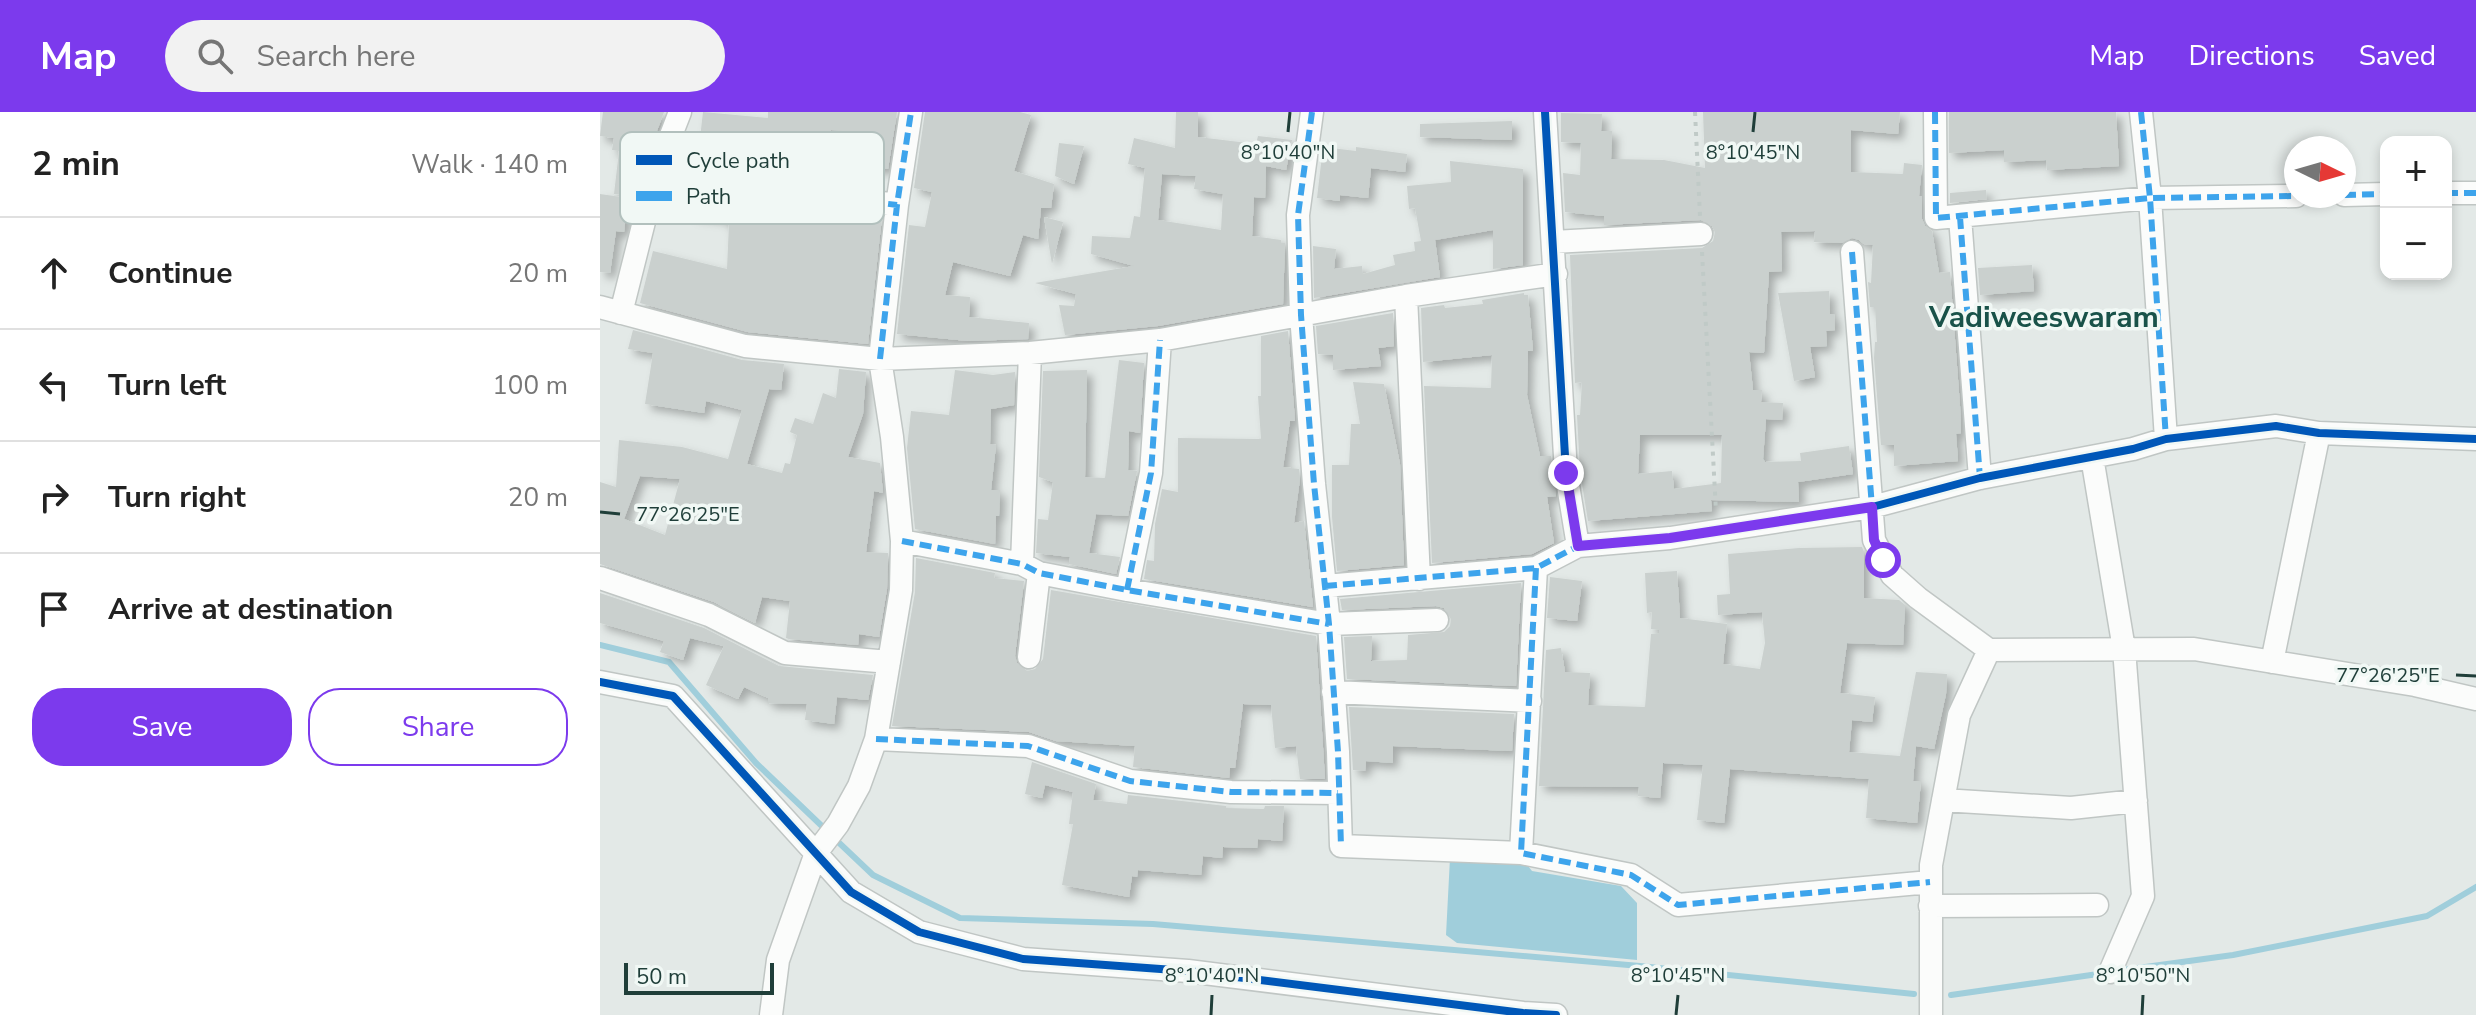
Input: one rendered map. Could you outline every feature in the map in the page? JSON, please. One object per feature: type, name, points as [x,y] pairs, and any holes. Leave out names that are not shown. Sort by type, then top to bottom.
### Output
[{"type":"street","points":[[672,132],[680,112]]},
{"type":"street","points":[[771,1015],[778,960],[827,839],[859,786],[876,739],[901,590],[902,541],[892,437],[880,359],[911,112]]},
{"type":"street","points":[[1312,112],[1298,215],[1301,315],[1329,624],[1341,846],[1521,853],[1631,875],[1678,905],[1930,882]]},
{"type":"street","points":[[1545,112],[1566,473],[1578,546]]},
{"type":"street","points":[[1935,112],[1936,218],[2150,198],[2284,196]]},
{"type":"street","points":[[2141,112],[2150,198],[2166,439]]},
{"type":"street","points":[[2452,193],[2476,193]]},
{"type":"street","points":[[2356,195],[2380,194]]},
{"type":"street","points":[[884,203],[897,205]]},
{"type":"street","points":[[1960,217],[1980,478]]},
{"type":"street","points":[[639,224],[610,310],[745,346],[880,359],[1030,353],[1160,340],[1406,296],[1556,274]]},
{"type":"street","points":[[1553,242],[1701,234]]},
{"type":"street","points":[[1852,252],[1874,540],[1892,575],[1989,650],[2194,649],[2415,685],[2476,699]]},
{"type":"street","points":[[1406,296],[1419,579]]},
{"type":"street","points":[[1127,590],[1151,473],[1160,340]]},
{"type":"street","points":[[1029,657],[1030,353]]},
{"type":"street","points":[[1325,586],[1536,568],[1578,546],[1670,538],[1872,507],[1980,478],[2092,457],[2166,439],[2276,426],[2319,433],[2476,439]]},
{"type":"street","points":[[2272,662],[2319,433]]},
{"type":"street","points":[[2092,457],[2124,649],[2143,896],[2110,972]]},
{"type":"street","points":[[902,541],[1127,590],[1329,624],[1437,620]]},
{"type":"street","points":[[1521,853],[1536,568]]},
{"type":"street","points":[[600,578],[709,615],[785,653],[889,662]]},
{"type":"street","points":[[1931,1015],[1930,882],[1943,800],[1959,715],[1989,650]]},
{"type":"street","points":[[600,682],[673,696],[827,839],[851,892],[919,932],[1023,959],[1188,971],[1556,1015]]},
{"type":"street","points":[[1333,692],[1530,701]]},
{"type":"street","points":[[876,739],[1028,746],[1130,781],[1231,792],[1338,793]]},
{"type":"street","points":[[1943,800],[2071,808],[2136,801]]},
{"type":"street","points":[[1930,906],[2097,905]]},
{"type":"path","points":[[1695,112],[1717,530]]},
{"type":"water","points":[[1450,858],[1524,861],[1532,871],[1621,886],[1637,903],[1637,960],[1457,943],[1446,935]]},
{"type":"building","points":[[603,112],[664,112],[657,132],[620,132],[620,195],[614,194],[619,151],[612,150],[614,138],[600,136]]},
{"type":"building","points":[[703,112],[768,118],[768,112],[897,112],[888,169],[884,169],[884,132],[701,132]]},
{"type":"building","points":[[925,112],[1020,112],[1031,115],[1014,171],[1054,184],[1051,208],[1041,208],[1038,239],[1023,235],[1010,276],[953,262],[945,295],[970,297],[969,317],[1029,323],[1028,339],[968,341],[897,334],[909,225],[925,227],[932,192],[914,188]]},
{"type":"building","points":[[1176,112],[1198,112],[1198,137],[1256,144],[1258,136],[1292,140],[1286,170],[1266,166],[1265,198],[1254,197],[1252,236],[1285,243],[1283,304],[1158,326],[1065,335],[1059,305],[1074,306],[1076,294],[1035,283],[1134,266],[1091,254],[1092,236],[1130,238],[1134,216],[1140,217],[1145,168],[1128,164],[1134,138],[1175,148]],"holes":[[[1162,174],[1196,176],[1194,189],[1223,194],[1221,230],[1158,220]]]},
{"type":"building","points":[[1703,112],[1900,112],[1898,134],[1851,130],[1851,172],[1903,174],[1904,163],[1922,165],[1919,196],[1922,196],[1922,219],[1932,231],[1939,273],[1950,272],[1960,406],[1961,433],[1956,434],[1958,461],[1894,466],[1894,445],[1881,445],[1874,358],[1877,342],[1875,307],[1870,307],[1868,282],[1871,283],[1873,245],[1852,238],[1842,243],[1814,242],[1815,231],[1781,232],[1782,271],[1769,272],[1764,353],[1749,352],[1753,390],[1762,390],[1761,402],[1783,403],[1782,420],[1766,419],[1763,459],[1765,462],[1801,461],[1800,453],[1849,446],[1853,474],[1798,482],[1799,502],[1711,500],[1712,511],[1588,521],[1580,471],[1577,415],[1580,415],[1582,382],[1575,383],[1570,255],[1702,248],[1713,241],[1715,232],[1712,226],[1701,220],[1604,225],[1604,216],[1565,212],[1563,173],[1580,175],[1581,143],[1561,142],[1561,113],[1602,114],[1601,131],[1612,131],[1611,159],[1664,160],[1705,168]],"holes":[[[1640,435],[1722,435],[1721,483],[1674,489],[1672,471],[1638,474]]]},
{"type":"building","points":[[1949,112],[2116,112],[2119,166],[2047,170],[2046,160],[2004,162],[2004,150],[1949,153]]},
{"type":"building","points":[[1512,121],[1512,140],[1420,137],[1420,124]]},
{"type":"building","points":[[1059,143],[1084,146],[1074,184],[1055,176]]},
{"type":"building","points":[[1323,147],[1356,151],[1356,147],[1407,154],[1405,172],[1371,168],[1368,198],[1340,195],[1340,201],[1317,198]]},
{"type":"building","points":[[1450,161],[1523,169],[1523,265],[1493,269],[1493,230],[1435,240],[1440,277],[1314,298],[1313,246],[1336,249],[1334,269],[1362,266],[1363,274],[1395,265],[1393,255],[1415,251],[1414,242],[1421,241],[1415,208],[1409,209],[1407,186],[1451,182]]},
{"type":"building","points":[[1986,190],[1987,199],[1950,203],[1950,193]]},
{"type":"building","points":[[600,194],[620,197],[620,224],[625,224],[624,232],[616,231],[610,273],[600,272]]},
{"type":"building","points":[[1044,217],[1063,222],[1052,264]]},
{"type":"building","points":[[729,224],[881,224],[868,344],[748,332],[640,303],[653,251],[727,269]]},
{"type":"building","points":[[2032,265],[2034,291],[1980,295],[1978,268]]},
{"type":"building","points":[[1829,291],[1830,314],[1834,314],[1835,330],[1826,331],[1827,346],[1810,347],[1815,377],[1794,381],[1778,293]]},
{"type":"building","points":[[1524,293],[1528,295],[1533,351],[1528,351],[1527,395],[1540,456],[1551,456],[1556,496],[1547,497],[1554,543],[1532,554],[1432,563],[1424,386],[1491,388],[1492,355],[1423,362],[1421,308],[1483,304],[1482,300]]},
{"type":"building","points":[[1393,313],[1394,346],[1378,348],[1381,366],[1333,370],[1333,355],[1318,354],[1316,326]]},
{"type":"building","points":[[633,330],[742,360],[784,364],[781,390],[769,389],[747,464],[782,473],[785,463],[790,464],[797,435],[790,432],[795,418],[813,424],[823,393],[836,398],[839,369],[866,372],[863,414],[848,457],[880,463],[883,493],[874,491],[866,552],[888,553],[887,589],[879,637],[859,634],[858,645],[789,639],[786,638],[790,601],[762,597],[755,623],[714,602],[600,564],[600,482],[616,487],[619,440],[682,447],[728,459],[742,410],[706,401],[704,413],[645,404],[653,353],[628,349]],"holes":[[[640,476],[680,479],[665,535],[624,519]]]},
{"type":"building","points":[[1288,331],[1295,421],[1290,421],[1283,467],[1299,469],[1294,523],[1304,521],[1313,607],[1144,579],[1147,560],[1154,561],[1155,524],[1162,489],[1178,492],[1178,438],[1261,439],[1258,396],[1261,396],[1261,336]]},
{"type":"building","points":[[1119,360],[1144,363],[1140,433],[1129,431],[1128,470],[1137,471],[1128,516],[1096,514],[1089,553],[1120,557],[1116,574],[1069,564],[1070,557],[1036,553],[1038,519],[1048,520],[1053,482],[1039,477],[1043,371],[1087,370],[1085,477],[1105,478]]},
{"type":"building","points":[[955,370],[993,375],[1015,372],[1014,405],[991,409],[990,444],[996,445],[991,490],[1000,490],[995,544],[915,529],[907,448],[911,411],[949,415]]},
{"type":"building","points":[[1353,382],[1384,384],[1400,464],[1404,565],[1337,571],[1332,517],[1332,465],[1349,465],[1351,424],[1360,424]]},
{"type":"building","points":[[1862,547],[1864,598],[1899,600],[1905,605],[1903,645],[1847,643],[1840,693],[1875,697],[1872,722],[1852,720],[1849,752],[1900,756],[1916,672],[1947,674],[1946,694],[1934,749],[1916,746],[1913,781],[1921,781],[1917,823],[1866,818],[1869,779],[1730,769],[1724,823],[1697,820],[1703,765],[1663,763],[1660,798],[1638,796],[1639,787],[1539,786],[1546,650],[1561,648],[1565,672],[1590,673],[1588,705],[1645,707],[1651,634],[1659,633],[1659,630],[1651,629],[1652,612],[1647,613],[1645,573],[1677,571],[1680,618],[1727,624],[1723,664],[1760,669],[1765,643],[1762,612],[1718,615],[1717,595],[1730,594],[1728,554]]},
{"type":"building","points":[[916,558],[995,573],[994,578],[1024,581],[1015,656],[1017,663],[1027,671],[1035,669],[1043,659],[1051,590],[1316,636],[1325,779],[1300,779],[1296,746],[1275,748],[1271,705],[1243,704],[1235,768],[1230,768],[1229,778],[1133,767],[1135,746],[1056,741],[1029,732],[892,726],[915,592]]},
{"type":"building","points":[[1550,577],[1582,581],[1577,621],[1547,618]]},
{"type":"building","points":[[1521,583],[1516,686],[1347,679],[1344,637],[1372,636],[1371,661],[1407,660],[1408,635],[1444,632],[1450,626],[1451,619],[1444,608],[1436,606],[1342,610],[1340,599]]},
{"type":"building","points":[[600,593],[704,628],[779,666],[873,675],[868,700],[837,697],[834,724],[805,720],[807,704],[768,703],[768,698],[744,687],[738,699],[706,685],[724,646],[690,638],[683,660],[660,652],[664,641],[600,623]]},
{"type":"building","points":[[1349,707],[1514,714],[1512,751],[1393,746],[1393,763],[1366,761],[1365,771],[1353,770]]},
{"type":"building","points":[[1032,762],[1096,784],[1093,800],[1127,804],[1128,795],[1226,808],[1284,806],[1282,841],[1258,839],[1257,848],[1223,847],[1222,858],[1203,856],[1201,875],[1138,870],[1137,877],[1132,876],[1129,897],[1062,885],[1073,824],[1069,824],[1073,792],[1045,785],[1042,798],[1025,794]]},
{"type":"waterway","points":[[600,645],[669,662],[756,763],[826,830]]},
{"type":"waterway","points":[[834,838],[873,875],[960,918],[1153,924],[1640,966],[1914,994]]},
{"type":"waterway","points":[[2116,971],[2233,955],[2427,916],[2476,887]]},
{"type":"waterway","points":[[1951,995],[2105,973]]},
{"type":"marked path","points":[[880,359],[911,112]]},
{"type":"marked path","points":[[1312,112],[1298,215],[1301,315],[1329,624],[1341,846]]},
{"type":"marked path","points":[[1935,112],[1936,218],[2150,198],[2284,196]]},
{"type":"marked path","points":[[2141,112],[2150,198],[2166,439]]},
{"type":"marked path","points":[[2452,193],[2476,193]]},
{"type":"marked path","points":[[2356,195],[2380,194]]},
{"type":"marked path","points":[[884,203],[897,205]]},
{"type":"marked path","points":[[1960,217],[1980,478]]},
{"type":"marked path","points":[[1852,252],[1872,507]]},
{"type":"marked path","points":[[1127,590],[1151,473],[1160,340]]},
{"type":"marked path","points":[[902,541],[1022,564],[1039,573],[1329,624]]},
{"type":"marked path","points":[[1325,586],[1536,568],[1578,546]]},
{"type":"marked path","points":[[1536,568],[1521,853],[1631,875],[1678,905],[1930,882]]},
{"type":"marked path","points":[[876,739],[1028,746],[1130,781],[1231,792],[1338,793]]},
{"type":"cycle path","points":[[1545,112],[1566,473],[1578,546],[1670,538],[1872,507],[1980,478],[2133,449],[2166,439],[2276,426],[2319,433],[2476,439]]},
{"type":"cycle path","points":[[600,682],[673,696],[851,892],[919,932],[1023,959],[1188,971],[1556,1015]]},
{"type":"district","name":"Vadiweeswaram","points":[[2044,317]]},
{"type":"route","points":[[1566,473],[1578,546],[1670,538],[1872,507],[1874,540],[1883,560]]}]
